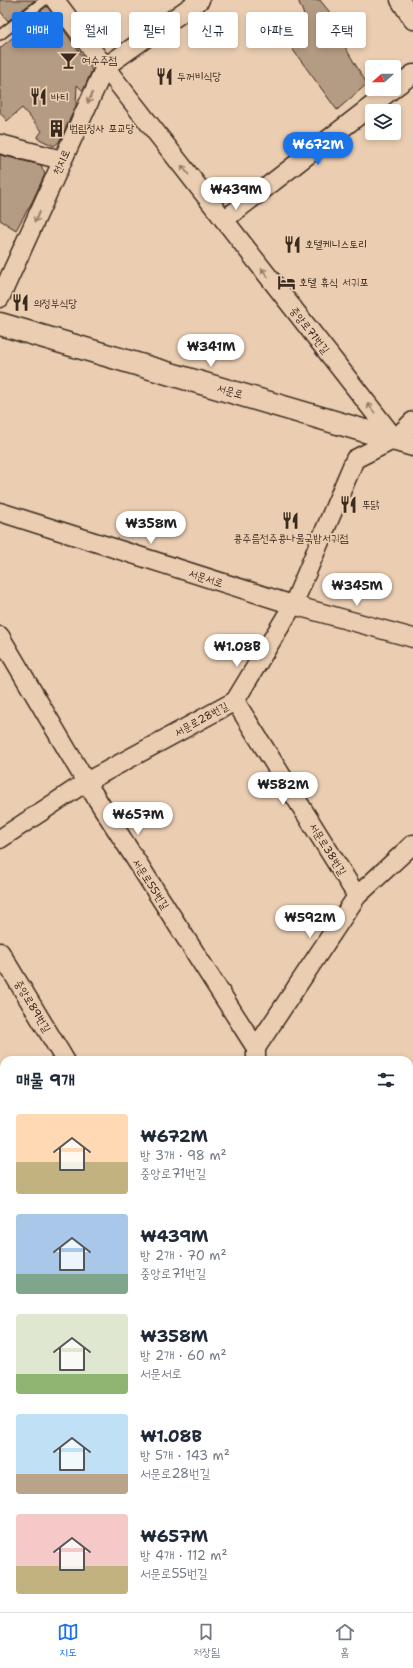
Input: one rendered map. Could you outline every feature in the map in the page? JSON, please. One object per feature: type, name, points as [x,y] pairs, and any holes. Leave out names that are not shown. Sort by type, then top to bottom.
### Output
[{"type":"street","name":"중앙로71번길","points":[[55,0],[224,220],[404,442]]},
{"type":"street","name":"천지로","points":[[0,298],[105,67],[200,0]]},
{"type":"street","points":[[400,0],[413,20]]},
{"type":"street","points":[[401,83],[413,74]]},
{"type":"street","points":[[224,220],[385,96]]},
{"type":"street","points":[[0,144],[62,160]]},
{"type":"street","name":"서문로","points":[[0,324],[404,442]]},
{"type":"street","name":"서문로28번길","points":[[0,839],[86,782],[235,700],[292,605],[355,459],[404,442],[413,421]]},
{"type":"street","name":"서문서로","points":[[0,512],[292,605],[413,638]]},
{"type":"street","name":"서문로55번길","points":[[0,636],[86,782],[256,1054]]},
{"type":"street","name":"서문로38번길","points":[[235,700],[357,896]]},
{"type":"street","points":[[256,1054],[357,896],[413,844]]},
{"type":"street","name":"중앙로89번길","points":[[0,952],[64,1056]]},
{"type":"lane","points":[[0,35],[45,0]]},
{"type":"building","points":[[0,0],[35,0],[20,12],[12,12],[12,18],[8,21],[0,11]]},
{"type":"building","points":[[298,0],[320,0],[330,12],[316,12],[316,48],[346,48],[365,81],[365,86],[337,110],[292,48],[308,48],[308,12],[303,12]]},
{"type":"building","points":[[47,6],[51,12],[39,12]]},
{"type":"building","points":[[63,29],[71,40],[71,48],[77,48],[92,70],[83,91],[77,85],[76,106],[59,142],[54,146],[37,138],[42,131],[22,108],[7,121],[0,112],[0,48],[12,38],[12,48],[63,48]]},
{"type":"building","points":[[0,155],[41,165],[45,174],[32,202],[16,230],[0,220]]},
{"type":"place","name":"여수주점","points":[[69,60]]},
{"type":"place","name":"두꺼비식당","points":[[164,76]]},
{"type":"place","name":"바티","points":[[38,97]]},
{"type":"place","name":"법림정사 포교당","points":[[56,128]]},
{"type":"place","name":"호텔케니스토리","points":[[292,244]]},
{"type":"place","name":"호텔 휴식 서귀포","points":[[286,282]]},
{"type":"place","name":"의정부식당","points":[[20,303]]},
{"type":"place","name":"뚜닭","points":[[349,504]]},
{"type":"place","name":"콩주름전주콩나물국밥서귀점","points":[[291,520]]}]
